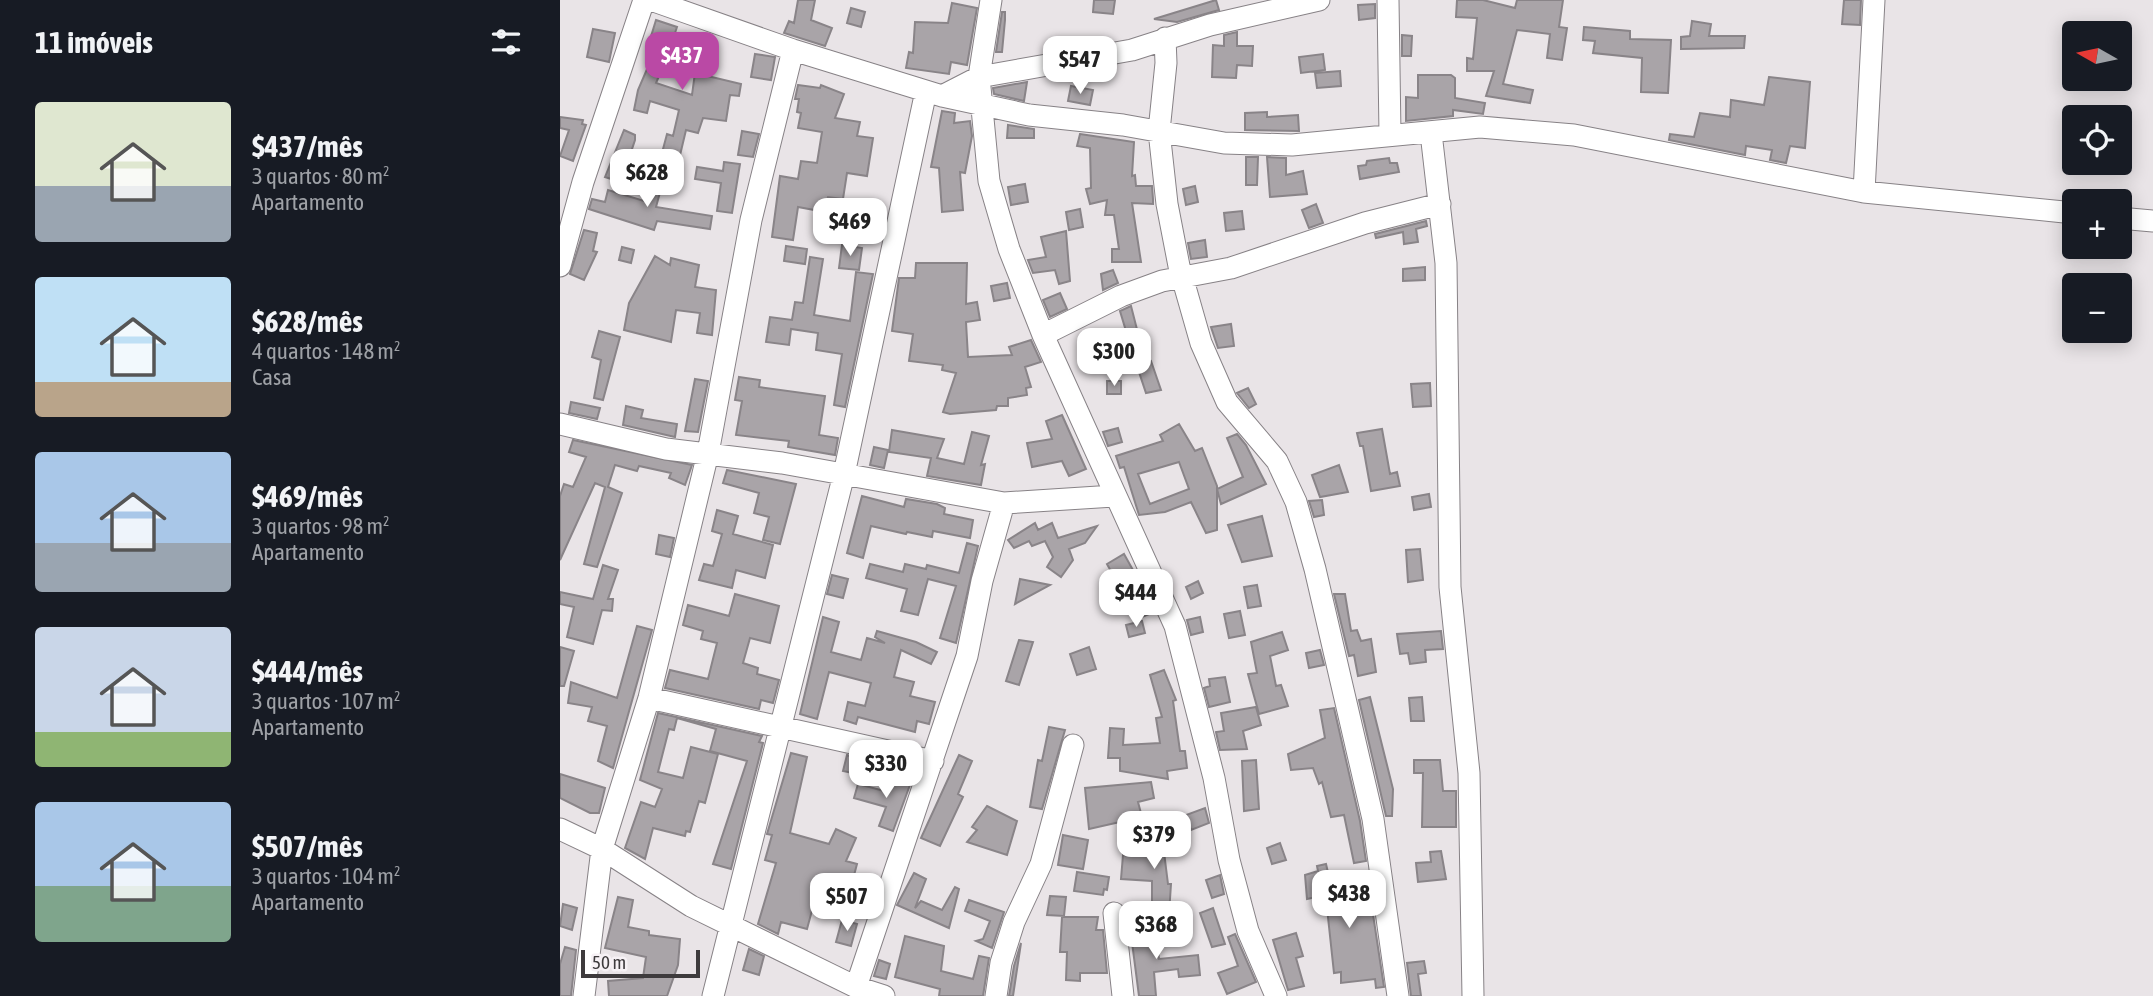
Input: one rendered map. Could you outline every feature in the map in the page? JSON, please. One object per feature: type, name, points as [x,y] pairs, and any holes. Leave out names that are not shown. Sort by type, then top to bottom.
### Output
[{"type":"street","points":[[560,266],[583,182],[644,0]]},
{"type":"street","points":[[651,0],[793,50],[981,106],[1224,143],[1292,145],[1480,127],[1574,135],[1864,192],[2062,212]]},
{"type":"street","points":[[991,0],[979,77],[989,181],[1009,249],[1043,335],[1175,626],[1214,778],[1229,860],[1248,932],[1276,996]]},
{"type":"street","points":[[934,94],[979,77],[1132,50],[1165,38],[1319,0]]},
{"type":"street","points":[[1388,0],[1390,134]]},
{"type":"street","points":[[1864,192],[1874,0]]},
{"type":"street","points":[[1165,38],[1166,63],[1159,131],[1167,204],[1182,276],[1201,343],[1227,402],[1277,461],[1296,502],[1315,569],[1373,819],[1398,996]]},
{"type":"street","points":[[584,996],[602,849],[649,698],[708,453],[751,220],[793,50]]},
{"type":"street","points":[[713,996],[844,474],[934,94]]},
{"type":"street","points":[[1431,133],[1446,263],[1450,587],[1469,773],[1473,996]]},
{"type":"street","points":[[1043,335],[1121,296],[1182,276],[1231,268],[1365,223],[1440,204]]},
{"type":"street","points":[[2132,219],[2153,221]]},
{"type":"street","points":[[560,424],[666,449],[844,474],[1004,503],[1114,496]]},
{"type":"street","points":[[856,987],[967,656],[982,581],[1004,503]]},
{"type":"street","points":[[649,698],[933,761]]},
{"type":"street","points":[[996,996],[1001,963],[1014,922],[1041,864],[1073,745]]},
{"type":"street","points":[[560,829],[602,849],[691,906],[856,987],[884,996]]},
{"type":"street","points":[[1114,912],[1123,996]]},
{"type":"building","points":[[798,0],[815,0],[811,20],[832,28],[825,46],[784,33],[789,21],[794,23]]},
{"type":"building","points":[[1094,0],[1115,0],[1113,14],[1093,12]]},
{"type":"building","points":[[1216,0],[1219,10],[1177,22],[1154,19]]},
{"type":"building","points":[[1457,0],[1483,0],[1515,8],[1517,0],[1563,0],[1559,27],[1567,28],[1562,60],[1547,58],[1550,34],[1517,30],[1503,84],[1533,90],[1530,103],[1486,96],[1494,71],[1467,71],[1467,58],[1473,59],[1477,18],[1456,17]]},
{"type":"building","points":[[1844,0],[1861,0],[1860,25],[1842,24]]},
{"type":"building","points":[[952,3],[977,8],[967,65],[951,62],[949,74],[906,68],[909,52],[913,53],[915,22],[948,23]]},
{"type":"building","points":[[1375,4],[1375,18],[1359,20],[1358,5]]},
{"type":"building","points":[[851,8],[865,12],[861,27],[847,23]]},
{"type":"building","points":[[1002,12],[1005,12],[1005,20],[1002,52],[996,52]]},
{"type":"building","points":[[656,20],[677,27],[672,42],[708,51],[702,72],[666,60],[656,83],[692,95],[695,73],[741,84],[739,96],[730,95],[726,121],[703,118],[698,133],[686,130],[676,172],[658,168],[667,134],[673,136],[679,110],[650,101],[647,113],[634,110],[638,90],[657,46],[649,43]]},
{"type":"building","points":[[1692,21],[1711,24],[1709,36],[1745,36],[1744,48],[1681,49],[1681,37],[1690,36]]},
{"type":"building","points":[[1584,27],[1630,31],[1630,39],[1671,40],[1668,93],[1641,92],[1642,58],[1593,53],[1595,41],[1583,40]]},
{"type":"building","points":[[593,29],[615,33],[609,62],[587,57]]},
{"type":"building","points":[[1237,32],[1237,46],[1253,46],[1252,66],[1237,65],[1236,78],[1212,77],[1213,45],[1224,46],[1224,35]]},
{"type":"building","points":[[1402,35],[1412,36],[1411,56],[1402,56]]},
{"type":"building","points":[[755,54],[775,57],[771,80],[751,77]]},
{"type":"building","points":[[1323,54],[1325,70],[1301,73],[1299,57]]},
{"type":"building","points":[[1340,71],[1341,86],[1317,88],[1315,73]]},
{"type":"building","points":[[1418,75],[1451,75],[1455,78],[1455,98],[1485,103],[1483,114],[1453,110],[1453,116],[1406,121],[1406,97],[1418,98]]},
{"type":"building","points":[[1769,77],[1810,82],[1805,148],[1790,146],[1786,163],[1770,160],[1772,150],[1746,146],[1745,155],[1669,140],[1670,134],[1694,137],[1700,113],[1730,117],[1731,100],[1764,105]]},
{"type":"building","points":[[1027,82],[1024,101],[994,94],[993,88]]},
{"type":"building","points":[[798,85],[820,88],[821,85],[844,94],[835,118],[860,122],[857,136],[873,138],[867,176],[847,173],[843,199],[828,197],[825,212],[798,207],[793,240],[772,237],[780,176],[798,179],[801,161],[817,163],[822,132],[798,128],[801,113],[797,112],[799,99],[795,99]]},
{"type":"building","points":[[1071,86],[1093,90],[1090,105],[1068,101]]},
{"type":"building","points":[[942,111],[955,113],[954,123],[970,121],[972,136],[965,173],[960,172],[963,210],[942,212],[939,168],[931,167]]},
{"type":"building","points":[[1267,112],[1267,117],[1298,115],[1299,131],[1245,130],[1245,113]]},
{"type":"building","points":[[560,117],[583,120],[582,124],[586,125],[573,161],[560,156],[569,130],[560,128]]},
{"type":"building","points":[[1008,125],[1034,129],[1034,138],[1007,138]]},
{"type":"building","points":[[624,130],[635,135],[635,140],[621,182],[605,177]]},
{"type":"building","points":[[742,131],[759,134],[753,157],[738,155]]},
{"type":"building","points":[[1080,134],[1134,142],[1132,176],[1135,175],[1136,186],[1152,186],[1153,199],[1153,204],[1132,203],[1141,262],[1112,262],[1112,249],[1119,249],[1114,215],[1105,215],[1107,200],[1090,204],[1086,189],[1091,188],[1090,148],[1077,146]]},
{"type":"building","points":[[1246,157],[1258,157],[1257,185],[1246,185]]},
{"type":"building","points":[[1267,157],[1286,158],[1286,175],[1303,171],[1307,194],[1270,197]]},
{"type":"building","points":[[1389,158],[1390,163],[1397,163],[1399,172],[1360,179],[1358,166],[1366,165],[1367,161]]},
{"type":"building","points":[[724,162],[740,164],[732,213],[717,211],[721,183],[695,179],[697,167],[723,171]]},
{"type":"building","points":[[651,174],[664,178],[656,207],[712,216],[710,229],[657,221],[654,230],[589,209],[592,199],[605,202],[608,190],[644,201]]},
{"type":"building","points":[[1025,184],[1028,202],[1011,205],[1008,187]]},
{"type":"building","points":[[1195,186],[1198,202],[1186,205],[1183,189]]},
{"type":"building","points":[[1316,204],[1323,223],[1309,228],[1302,210]]},
{"type":"building","points":[[1080,209],[1083,227],[1069,230],[1066,212]]},
{"type":"building","points":[[1242,211],[1244,229],[1226,231],[1224,213]]},
{"type":"building","points":[[1426,221],[1427,226],[1416,229],[1418,242],[1404,244],[1403,232],[1376,238],[1375,234]]},
{"type":"building","points":[[584,230],[597,233],[593,251],[597,252],[584,280],[570,274]]},
{"type":"building","points":[[1066,231],[1070,281],[1059,284],[1055,270],[1033,273],[1028,260],[1046,257],[1041,237]]},
{"type":"building","points":[[1205,240],[1207,257],[1191,259],[1188,243]]},
{"type":"building","points":[[842,245],[862,248],[859,270],[839,268]]},
{"type":"building","points":[[786,246],[807,249],[805,264],[784,261]]},
{"type":"building","points":[[622,247],[634,250],[631,263],[619,260]]},
{"type":"building","points":[[655,256],[670,265],[671,258],[699,265],[695,287],[716,290],[712,335],[697,333],[700,313],[676,310],[671,342],[624,330],[629,303]]},
{"type":"building","points":[[810,257],[823,259],[814,315],[850,321],[856,272],[873,274],[845,407],[834,405],[842,354],[816,350],[818,333],[791,329],[789,345],[766,342],[770,317],[792,320],[795,302],[803,303]]},
{"type":"building","points":[[916,263],[967,263],[966,304],[977,302],[980,320],[966,322],[968,357],[1012,355],[1009,347],[1031,340],[1041,362],[1025,367],[1031,387],[1026,388],[1027,395],[1008,398],[1008,406],[997,406],[996,410],[950,414],[943,412],[956,373],[942,370],[943,365],[909,361],[913,334],[892,331],[899,278],[915,278]]},
{"type":"building","points":[[1425,267],[1425,280],[1403,281],[1403,269]]},
{"type":"building","points":[[1113,270],[1118,283],[1103,290],[1101,274]]},
{"type":"building","points":[[1007,283],[1010,298],[994,301],[991,286]]},
{"type":"building","points":[[1060,293],[1067,309],[1050,317],[1043,300]]},
{"type":"building","points":[[1131,306],[1142,349],[1132,351],[1120,311]]},
{"type":"building","points":[[1231,324],[1234,346],[1218,348],[1211,327]]},
{"type":"building","points":[[599,331],[620,337],[603,400],[594,398],[601,360],[592,357]]},
{"type":"building","points":[[1151,361],[1161,390],[1146,393],[1137,366]]},
{"type":"building","points":[[739,377],[760,380],[759,387],[825,396],[819,435],[838,438],[835,455],[788,447],[789,441],[736,435],[742,401],[735,400]]},
{"type":"building","points":[[695,379],[708,381],[698,432],[685,431]]},
{"type":"building","points":[[1107,381],[1121,381],[1121,394],[1107,394]]},
{"type":"building","points":[[1430,383],[1431,406],[1413,407],[1411,384]]},
{"type":"building","points":[[1248,388],[1256,404],[1249,408],[1237,393]]},
{"type":"building","points":[[571,402],[600,408],[597,419],[569,413]]},
{"type":"building","points":[[626,406],[643,410],[641,418],[677,424],[675,437],[623,425]]},
{"type":"building","points":[[1062,415],[1086,469],[1069,476],[1062,461],[1032,467],[1027,443],[1052,439],[1046,421]]},
{"type":"building","points":[[1179,424],[1195,451],[1202,448],[1217,486],[1217,530],[1206,533],[1191,502],[1165,512],[1139,515],[1124,467],[1120,468],[1116,456],[1163,441],[1160,435]],"holes":[[[1179,462],[1189,489],[1150,504],[1138,474]]]},
{"type":"building","points":[[1118,428],[1122,442],[1108,446],[1103,432]]},
{"type":"building","points":[[1382,429],[1390,474],[1397,472],[1400,486],[1371,491],[1363,446],[1360,446],[1357,433]]},
{"type":"building","points":[[892,430],[944,439],[937,458],[964,464],[972,432],[989,436],[981,465],[985,464],[981,485],[927,476],[931,458],[889,452]]},
{"type":"building","points":[[1237,434],[1246,445],[1266,484],[1221,504],[1217,489],[1243,477],[1227,438]]},
{"type":"building","points":[[573,440],[692,465],[685,485],[669,478],[671,473],[639,466],[637,471],[615,465],[608,487],[622,493],[597,567],[584,564],[605,487],[595,483],[560,560],[560,496],[564,484],[573,487],[586,457],[569,452]]},
{"type":"building","points":[[874,447],[888,450],[884,468],[870,465]]},
{"type":"building","points":[[1339,465],[1348,492],[1320,497],[1312,475]]},
{"type":"building","points":[[727,470],[796,484],[780,544],[763,540],[769,517],[754,513],[759,493],[723,483]]},
{"type":"building","points":[[1429,494],[1431,507],[1414,510],[1412,497]]},
{"type":"building","points":[[862,496],[904,507],[906,499],[937,504],[945,508],[944,514],[973,520],[970,538],[933,531],[932,537],[907,532],[906,534],[871,526],[863,558],[847,553]]},
{"type":"building","points":[[1322,500],[1324,515],[1314,517],[1309,501]]},
{"type":"building","points":[[717,510],[738,516],[733,534],[773,545],[765,578],[736,570],[732,588],[699,580],[704,564],[713,566],[722,534],[712,531]]},
{"type":"building","points":[[1262,516],[1272,556],[1242,562],[1228,525]]},
{"type":"building","points":[[1035,523],[1038,530],[1052,523],[1058,538],[1097,526],[1085,543],[1069,549],[1073,560],[1061,577],[1047,567],[1053,557],[1045,541],[1032,546],[1029,541],[1014,548],[1008,540]]},
{"type":"building","points":[[659,535],[674,538],[670,557],[656,554]]},
{"type":"building","points":[[967,543],[978,546],[956,643],[940,638],[956,586],[928,579],[918,615],[901,611],[907,589],[866,578],[870,564],[903,572],[905,564],[926,569],[927,565],[959,573]]},
{"type":"building","points":[[1420,549],[1423,580],[1408,582],[1406,550]]},
{"type":"building","points":[[1124,554],[1154,612],[1142,617],[1135,595],[1126,598],[1107,564]]},
{"type":"building","points":[[603,565],[618,570],[608,599],[613,599],[612,611],[602,610],[593,644],[567,637],[574,607],[560,604],[560,592],[593,599]]},
{"type":"building","points":[[832,575],[848,579],[843,598],[827,594]]},
{"type":"building","points":[[1020,579],[1050,585],[1015,604]]},
{"type":"building","points":[[1198,581],[1203,593],[1191,599],[1186,587]]},
{"type":"building","points":[[1257,585],[1261,606],[1248,608],[1244,587]]},
{"type":"building","points":[[735,594],[779,606],[770,643],[750,638],[743,663],[758,668],[757,674],[779,680],[773,703],[761,700],[759,709],[665,688],[670,670],[708,679],[717,643],[701,639],[703,631],[683,625],[688,605],[729,616]]},
{"type":"building","points":[[1334,594],[1345,594],[1351,631],[1357,630],[1361,641],[1371,639],[1376,672],[1358,676],[1354,655],[1349,656]]},
{"type":"building","points":[[1240,611],[1245,635],[1229,638],[1224,614]]},
{"type":"building","points":[[823,617],[839,622],[831,652],[861,660],[867,638],[885,643],[875,637],[877,631],[916,642],[937,652],[931,664],[901,650],[894,677],[914,682],[910,696],[935,702],[929,724],[917,721],[915,732],[858,717],[856,724],[844,720],[848,702],[865,706],[871,683],[829,672],[817,719],[800,714]]},
{"type":"building","points":[[1200,617],[1203,632],[1191,635],[1187,620]]},
{"type":"building","points":[[1142,621],[1145,633],[1129,637],[1126,625]]},
{"type":"building","points":[[637,626],[652,630],[613,768],[598,761],[607,726],[588,721],[592,707],[568,703],[571,682],[617,698]]},
{"type":"building","points":[[1441,631],[1443,649],[1425,650],[1426,662],[1410,664],[1408,653],[1400,654],[1397,634]]},
{"type":"building","points":[[1282,632],[1288,650],[1270,656],[1276,686],[1281,685],[1288,706],[1259,714],[1248,674],[1257,673],[1251,642]]},
{"type":"building","points":[[1019,640],[1033,642],[1019,685],[1006,681]]},
{"type":"building","points":[[560,647],[574,651],[564,686],[560,686]]},
{"type":"building","points":[[1089,647],[1096,669],[1077,675],[1070,654]]},
{"type":"building","points":[[1320,650],[1324,665],[1309,668],[1306,653]]},
{"type":"building","points":[[1164,670],[1176,700],[1173,701],[1180,751],[1185,751],[1187,768],[1167,771],[1168,779],[1120,771],[1120,758],[1108,758],[1110,728],[1124,729],[1123,745],[1160,743],[1156,718],[1162,717],[1150,675]]},
{"type":"building","points":[[1225,677],[1230,702],[1209,707],[1204,688],[1210,686],[1209,679]]},
{"type":"building","points":[[1370,697],[1393,789],[1392,816],[1386,816],[1359,700]]},
{"type":"building","points":[[1422,697],[1424,721],[1411,721],[1409,698]]},
{"type":"building","points":[[1256,707],[1261,725],[1243,731],[1247,749],[1220,750],[1216,732],[1224,731],[1221,713]]},
{"type":"building","points":[[1334,708],[1360,821],[1366,861],[1354,863],[1344,815],[1331,817],[1322,782],[1319,784],[1313,768],[1291,770],[1288,754],[1325,738],[1320,710]]},
{"type":"building","points":[[658,713],[762,736],[759,742],[763,743],[731,869],[713,864],[747,761],[710,751],[716,729],[677,718],[674,730],[669,729],[658,772],[683,778],[691,747],[718,754],[705,803],[699,801],[690,832],[686,831],[685,836],[653,828],[645,859],[625,848],[641,802],[655,807],[662,789],[640,780]]},
{"type":"building","points":[[1049,727],[1065,730],[1042,809],[1030,807],[1038,760],[1042,761]]},
{"type":"building","points":[[791,753],[807,757],[790,833],[829,844],[836,829],[856,838],[846,861],[857,864],[853,879],[834,875],[826,906],[814,903],[807,929],[781,922],[778,934],[758,924],[776,863],[765,860],[772,835],[767,834]]},
{"type":"building","points":[[847,755],[862,759],[858,774],[843,771]]},
{"type":"building","points":[[959,755],[972,761],[958,794],[963,797],[940,846],[921,838]]},
{"type":"building","points":[[1256,760],[1259,809],[1244,811],[1242,761]]},
{"type":"building","points":[[1414,760],[1440,760],[1443,791],[1456,791],[1456,827],[1422,827],[1423,773],[1414,773]]},
{"type":"building","points":[[560,774],[605,788],[599,813],[590,813],[560,798]]},
{"type":"building","points":[[893,776],[911,782],[893,831],[879,826],[886,807],[854,798],[858,784],[888,792]]},
{"type":"building","points":[[1151,782],[1154,798],[1138,802],[1142,817],[1089,829],[1085,788]]},
{"type":"building","points":[[987,806],[1017,821],[1007,855],[967,842],[977,830],[972,827]]},
{"type":"building","points":[[1205,808],[1209,823],[1191,830],[1186,815]]},
{"type":"building","points":[[1181,816],[1181,833],[1163,844],[1168,884],[1171,884],[1168,929],[1152,928],[1152,881],[1121,879],[1123,855],[1140,856],[1137,844]]},
{"type":"building","points":[[1063,835],[1088,840],[1083,869],[1058,865]]},
{"type":"building","points":[[1280,843],[1286,860],[1272,864],[1267,848]]},
{"type":"building","points":[[1441,851],[1446,879],[1418,882],[1416,863],[1431,862],[1430,852]]},
{"type":"building","points":[[1326,864],[1335,902],[1361,900],[1353,899],[1352,891],[1369,888],[1384,987],[1376,988],[1375,979],[1341,983],[1341,972],[1334,973],[1327,908],[1323,909],[1321,896],[1307,899],[1305,875],[1318,871],[1317,866]]},
{"type":"building","points":[[1077,872],[1109,877],[1107,890],[1104,889],[1103,895],[1074,891]]},
{"type":"building","points":[[914,873],[926,879],[915,908],[921,901],[942,910],[955,887],[959,889],[949,928],[897,905]]},
{"type":"building","points":[[1220,875],[1224,894],[1212,898],[1206,880]]},
{"type":"building","points":[[1050,896],[1066,897],[1064,916],[1047,915]]},
{"type":"building","points":[[618,897],[633,900],[628,927],[649,931],[649,935],[680,939],[678,965],[667,996],[609,996],[608,981],[643,978],[646,957],[605,948]]},
{"type":"building","points":[[969,900],[1004,912],[992,948],[976,941],[983,939],[990,921],[965,911]]},
{"type":"building","points":[[563,904],[577,908],[572,930],[560,926]]},
{"type":"building","points":[[1213,908],[1225,944],[1212,947],[1200,913]]},
{"type":"building","points":[[1062,917],[1098,917],[1096,930],[1103,930],[1107,973],[1080,973],[1080,981],[1066,980],[1067,952],[1060,952]]},
{"type":"building","points":[[842,920],[857,924],[851,946],[836,942]]},
{"type":"building","points":[[1130,927],[1156,931],[1159,959],[1198,955],[1200,975],[1179,977],[1178,969],[1154,972],[1156,996],[1139,996]]},
{"type":"building","points":[[1296,933],[1303,956],[1296,958],[1304,986],[1288,990],[1273,940]]},
{"type":"building","points":[[1235,934],[1256,982],[1227,994],[1218,973],[1238,966],[1228,937]]},
{"type":"building","points":[[905,936],[944,946],[941,971],[973,979],[979,956],[989,958],[983,996],[939,996],[940,989],[895,977]]},
{"type":"building","points":[[1021,943],[1013,996],[1009,996],[1014,966]]},
{"type":"building","points":[[565,947],[576,950],[571,996],[560,996],[560,964]]},
{"type":"building","points":[[749,949],[764,956],[759,975],[743,970]]},
{"type":"building","points":[[879,960],[890,964],[886,979],[874,976]]},
{"type":"building","points":[[1424,961],[1426,973],[1418,974],[1421,996],[1411,996],[1407,963]]}]
